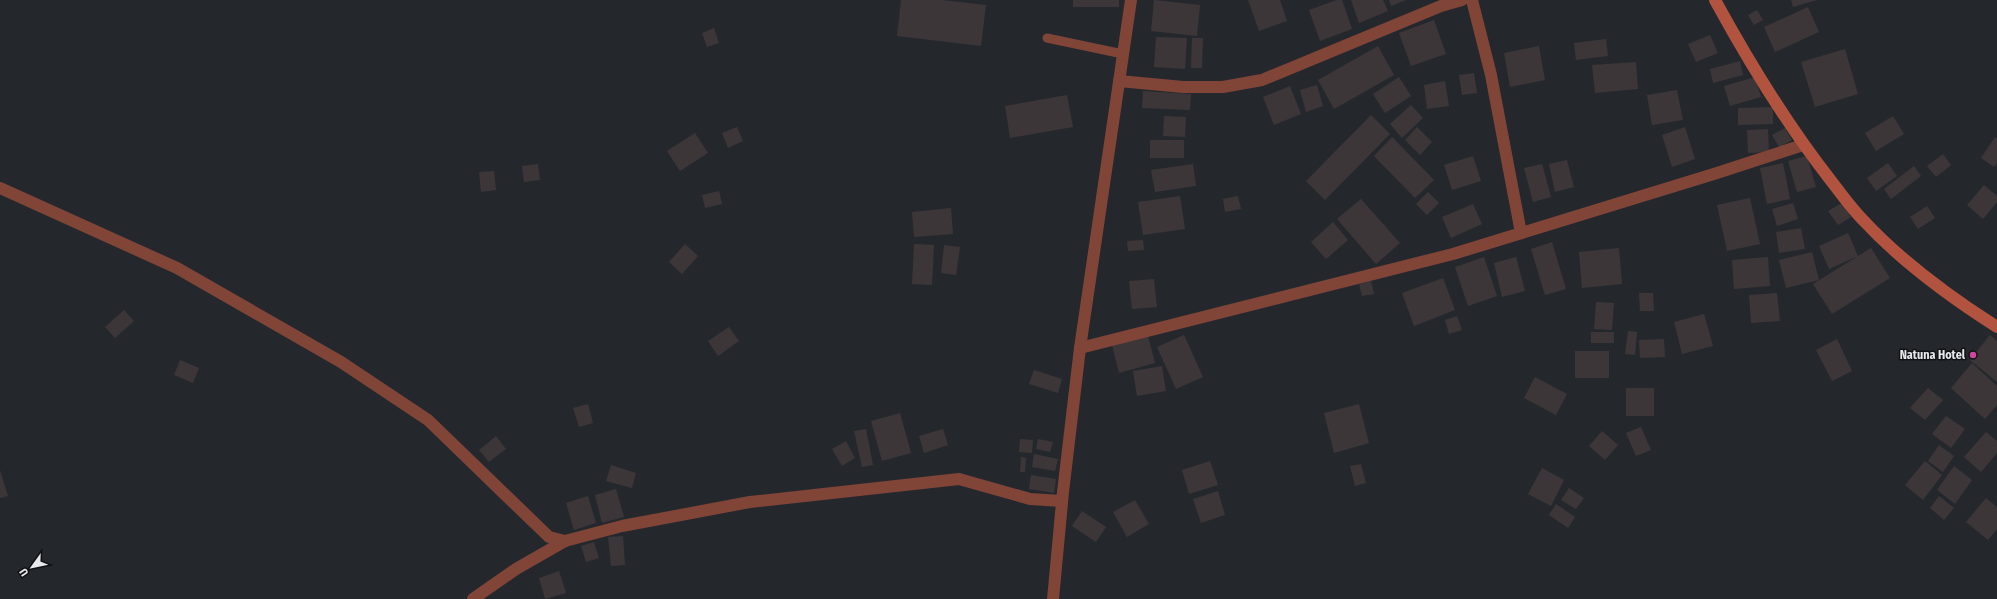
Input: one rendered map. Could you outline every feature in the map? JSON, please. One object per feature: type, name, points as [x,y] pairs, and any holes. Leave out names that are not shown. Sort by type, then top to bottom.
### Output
[{"type":"street","points":[[1053,599],[1062,501],[1080,348],[1131,0]]},
{"type":"street","points":[[1119,81],[1183,87],[1223,87],[1262,80],[1441,6],[1462,0]]},
{"type":"street","points":[[1472,0],[1490,75],[1521,233]]},
{"type":"street","points":[[1715,0],[1770,97],[1803,145],[1862,220],[1910,264],[1971,310],[1997,326]]},
{"type":"street","points":[[1080,348],[1453,254],[1803,145]]},
{"type":"street","points":[[0,188],[177,268],[341,362],[428,420],[549,537],[565,542]]},
{"type":"street","points":[[473,599],[516,568],[565,542],[622,526],[750,502],[959,479],[1030,499],[1062,501]]},
{"type":"lane","points":[[1047,38],[1123,54]]},
{"type":"building","points":[[901,0],[942,0],[986,5],[981,46],[897,36]]},
{"type":"building","points":[[1073,0],[1119,0],[1119,7],[1073,7]]},
{"type":"building","points":[[1154,0],[1200,5],[1197,36],[1151,31]]},
{"type":"building","points":[[1248,0],[1280,0],[1287,21],[1259,31]]},
{"type":"building","points":[[1337,0],[1342,0],[1352,29],[1320,41],[1309,10]]},
{"type":"building","points":[[1351,0],[1383,0],[1388,11],[1359,23]]},
{"type":"building","points":[[1389,0],[1406,0],[1391,6]]},
{"type":"building","points":[[1791,0],[1817,0],[1793,7]]},
{"type":"building","points":[[1808,7],[1819,32],[1775,52],[1764,27]]},
{"type":"building","points":[[1757,10],[1763,20],[1754,25],[1748,15]]},
{"type":"building","points":[[1434,20],[1446,54],[1411,66],[1399,33]]},
{"type":"building","points":[[714,28],[719,43],[707,47],[702,33]]},
{"type":"building","points":[[1710,35],[1718,53],[1696,62],[1688,44]]},
{"type":"building","points":[[1156,37],[1187,38],[1185,69],[1154,67]]},
{"type":"building","points":[[1192,38],[1203,38],[1202,68],[1191,68]]},
{"type":"building","points":[[1606,39],[1608,56],[1576,60],[1574,43]]},
{"type":"building","points":[[1378,46],[1394,75],[1334,109],[1318,80]]},
{"type":"building","points":[[1539,46],[1545,80],[1510,87],[1504,53]]},
{"type":"building","points":[[1845,49],[1858,94],[1815,107],[1801,62]]},
{"type":"building","points":[[1740,61],[1743,75],[1713,83],[1710,69]]},
{"type":"building","points":[[1636,62],[1638,89],[1595,93],[1592,65]]},
{"type":"building","points":[[1474,73],[1477,93],[1462,95],[1459,75]]},
{"type":"building","points":[[1399,77],[1411,96],[1385,113],[1373,94]]},
{"type":"building","points":[[1755,77],[1761,97],[1730,106],[1724,86]]},
{"type":"building","points":[[1445,81],[1449,106],[1427,109],[1424,85]]},
{"type":"building","points":[[1317,85],[1323,106],[1306,112],[1300,90]]},
{"type":"building","points":[[1290,86],[1301,114],[1274,125],[1263,97]]},
{"type":"building","points":[[1677,90],[1683,120],[1652,125],[1647,95]]},
{"type":"building","points":[[1143,91],[1191,94],[1190,110],[1142,108]]},
{"type":"building","points":[[1067,95],[1073,127],[1010,138],[1005,106]]},
{"type":"building","points":[[1411,105],[1423,118],[1402,138],[1390,124]]},
{"type":"building","points":[[1773,107],[1773,124],[1738,125],[1738,108]]},
{"type":"building","points":[[1371,115],[1390,134],[1325,200],[1306,181]]},
{"type":"building","points":[[1164,116],[1186,117],[1185,137],[1163,136]]},
{"type":"building","points":[[1893,116],[1904,134],[1876,151],[1865,133]]},
{"type":"building","points":[[737,127],[743,141],[728,148],[722,133]]},
{"type":"building","points":[[1417,127],[1432,142],[1420,155],[1405,140]]},
{"type":"building","points":[[1685,127],[1695,159],[1672,167],[1662,135]]},
{"type":"building","points":[[1785,128],[1792,140],[1779,147],[1772,135]]},
{"type":"building","points":[[1768,129],[1769,152],[1748,153],[1747,130]]},
{"type":"building","points":[[695,133],[708,153],[680,171],[667,151]]},
{"type":"building","points":[[1392,137],[1434,180],[1415,198],[1374,156]]},
{"type":"building","points":[[1995,137],[1997,139],[1997,163],[1994,167],[1981,158]]},
{"type":"building","points":[[1150,140],[1184,140],[1184,158],[1150,158]]},
{"type":"building","points":[[1943,154],[1951,165],[1936,177],[1927,166]]},
{"type":"building","points":[[1473,156],[1481,181],[1452,190],[1444,165]]},
{"type":"building","points":[[1807,156],[1816,187],[1797,192],[1788,161]]},
{"type":"building","points":[[1567,160],[1574,187],[1555,192],[1549,164]]},
{"type":"building","points":[[1783,163],[1790,199],[1767,204],[1760,168]]},
{"type":"building","points":[[1888,163],[1897,176],[1876,191],[1867,178]]},
{"type":"building","points":[[538,164],[540,180],[524,182],[522,166]]},
{"type":"building","points":[[1193,164],[1196,186],[1155,192],[1151,170]]},
{"type":"building","points":[[1542,164],[1551,197],[1533,202],[1524,168]]},
{"type":"building","points":[[1914,166],[1921,176],[1891,199],[1884,189]]},
{"type":"building","points":[[494,171],[496,190],[481,192],[479,172]]},
{"type":"building","points":[[1984,185],[1997,196],[1997,202],[1983,219],[1967,205]]},
{"type":"building","points":[[719,191],[722,204],[705,208],[702,195]]},
{"type":"building","points":[[1428,192],[1439,203],[1427,215],[1416,204]]},
{"type":"building","points":[[1180,196],[1185,229],[1143,235],[1138,202]]},
{"type":"building","points":[[1238,196],[1241,209],[1225,212],[1223,199]]},
{"type":"building","points":[[1750,198],[1760,244],[1727,251],[1717,205]]},
{"type":"building","points":[[1361,199],[1400,243],[1376,264],[1337,219]]},
{"type":"building","points":[[1793,203],[1798,219],[1777,226],[1772,209]]},
{"type":"building","points":[[1842,203],[1851,217],[1838,225],[1828,211]]},
{"type":"building","points":[[1473,204],[1482,224],[1451,238],[1442,217]]},
{"type":"building","points":[[1927,206],[1935,218],[1918,229],[1910,217]]},
{"type":"building","points":[[951,208],[953,234],[914,237],[912,212]]},
{"type":"building","points":[[1333,222],[1348,240],[1326,259],[1311,242]]},
{"type":"building","points":[[1801,228],[1805,249],[1779,253],[1776,232]]},
{"type":"building","points":[[1848,233],[1858,256],[1829,269],[1819,246]]},
{"type":"building","points":[[1143,240],[1144,250],[1128,251],[1127,241]]},
{"type":"building","points":[[1552,242],[1566,289],[1545,295],[1531,249]]},
{"type":"building","points":[[685,244],[698,256],[682,274],[669,262]]},
{"type":"building","points":[[914,244],[934,245],[932,285],[912,284]]},
{"type":"building","points":[[944,245],[960,247],[956,275],[941,273]]},
{"type":"building","points":[[1619,248],[1622,284],[1582,288],[1579,252]]},
{"type":"building","points":[[1871,248],[1890,278],[1832,314],[1813,284]]},
{"type":"building","points":[[1812,252],[1819,280],[1786,288],[1779,260]]},
{"type":"building","points":[[1484,257],[1497,296],[1468,306],[1455,267]]},
{"type":"building","points":[[1516,257],[1525,291],[1502,297],[1494,263]]},
{"type":"building","points":[[1768,257],[1770,286],[1734,289],[1732,260]]},
{"type":"building","points":[[1443,278],[1455,310],[1414,326],[1402,293]]},
{"type":"building","points":[[1154,279],[1157,307],[1132,309],[1129,281]]},
{"type":"building","points":[[1371,281],[1374,294],[1362,296],[1359,284]]},
{"type":"building","points":[[1639,293],[1653,293],[1654,311],[1640,311]]},
{"type":"building","points":[[1777,293],[1780,321],[1751,323],[1749,295]]},
{"type":"building","points":[[1596,302],[1614,303],[1612,330],[1594,329]]},
{"type":"building","points":[[124,310],[134,321],[115,338],[105,327]]},
{"type":"building","points":[[1704,314],[1713,346],[1682,354],[1674,322]]},
{"type":"building","points":[[1457,316],[1462,330],[1449,334],[1445,320]]},
{"type":"building","points":[[729,327],[739,341],[718,356],[708,341]]},
{"type":"building","points":[[1628,331],[1637,332],[1635,355],[1625,354]]},
{"type":"building","points":[[1591,332],[1614,332],[1614,343],[1591,343]]},
{"type":"building","points":[[1184,335],[1203,377],[1176,389],[1157,347]]},
{"type":"building","points":[[1990,335],[1997,341],[1997,382],[1970,360]]},
{"type":"building","points":[[1148,336],[1155,363],[1119,373],[1112,345]]},
{"type":"building","points":[[1664,339],[1665,357],[1640,358],[1639,340]]},
{"type":"building","points":[[1837,339],[1852,371],[1832,381],[1816,350]]},
{"type":"building","points":[[1575,351],[1609,351],[1609,378],[1575,378]]},
{"type":"building","points":[[180,360],[199,368],[193,383],[174,375]]},
{"type":"building","points":[[1972,363],[1997,386],[1997,405],[1985,419],[1951,388]]},
{"type":"building","points":[[1162,366],[1166,391],[1137,396],[1133,371]]},
{"type":"building","points":[[1034,370],[1062,379],[1058,393],[1029,384]]},
{"type":"building","points":[[1535,377],[1567,394],[1556,415],[1524,398]]},
{"type":"building","points":[[1626,388],[1654,388],[1654,416],[1626,416]]},
{"type":"building","points":[[1928,388],[1943,400],[1925,420],[1910,408]]},
{"type":"building","points":[[588,404],[593,423],[579,427],[573,408]]},
{"type":"building","points":[[1359,404],[1369,443],[1334,453],[1324,413]]},
{"type":"building","points":[[900,413],[911,453],[882,461],[871,421]]},
{"type":"building","points":[[1946,416],[1965,429],[1951,448],[1932,434]]},
{"type":"building","points":[[1641,427],[1651,450],[1636,456],[1626,433]]},
{"type":"building","points":[[866,429],[873,465],[862,467],[854,431]]},
{"type":"building","points":[[943,429],[948,445],[924,453],[919,436]]},
{"type":"building","points":[[1602,431],[1618,445],[1605,460],[1589,446]]},
{"type":"building","points":[[1986,432],[1997,441],[1997,453],[1981,472],[1964,457]]},
{"type":"building","points":[[496,436],[506,449],[489,462],[479,450]]},
{"type":"building","points":[[1020,439],[1033,440],[1032,453],[1019,452]]},
{"type":"building","points":[[1038,439],[1053,442],[1050,452],[1036,449]]},
{"type":"building","points":[[846,441],[855,458],[842,466],[832,449]]},
{"type":"building","points":[[1939,445],[1954,456],[1943,472],[1928,461]]},
{"type":"building","points":[[1034,454],[1058,459],[1055,471],[1032,467]]},
{"type":"building","points":[[1021,457],[1026,458],[1025,472],[1020,472]]},
{"type":"building","points":[[1210,461],[1218,485],[1189,494],[1182,470]]},
{"type":"building","points":[[1925,461],[1942,475],[1923,500],[1905,485]]},
{"type":"building","points":[[1361,464],[1366,483],[1355,486],[1350,466]]},
{"type":"building","points":[[611,465],[636,473],[632,488],[606,481]]},
{"type":"building","points":[[1954,466],[1972,480],[1955,504],[1937,490]]},
{"type":"building","points":[[1542,468],[1564,480],[1551,506],[1528,494]]},
{"type":"building","points":[[0,470],[8,496],[0,498]]},
{"type":"building","points":[[1031,475],[1056,479],[1054,493],[1029,489]]},
{"type":"building","points":[[1569,488],[1584,498],[1576,509],[1561,500]]},
{"type":"building","points":[[616,489],[624,517],[602,523],[595,495]]},
{"type":"building","points":[[1218,491],[1225,515],[1201,523],[1193,499]]},
{"type":"building","points":[[588,496],[596,523],[574,530],[566,503]]},
{"type":"building","points":[[1939,496],[1954,508],[1944,520],[1930,508]]},
{"type":"building","points":[[1986,498],[1997,507],[1997,529],[1988,540],[1966,522]]},
{"type":"building","points":[[1135,500],[1149,524],[1127,537],[1113,512]]},
{"type":"building","points":[[1556,504],[1575,517],[1568,528],[1549,515]]},
{"type":"building","points":[[1082,511],[1106,527],[1096,542],[1072,526]]},
{"type":"building","points":[[623,536],[625,565],[611,566],[608,537]]},
{"type":"building","points":[[594,542],[599,558],[586,562],[581,546]]},
{"type":"building","points":[[559,571],[566,593],[545,599],[539,578]]},
{"type":"place","name":"Natuna Hotel","points":[[1973,355]]}]
